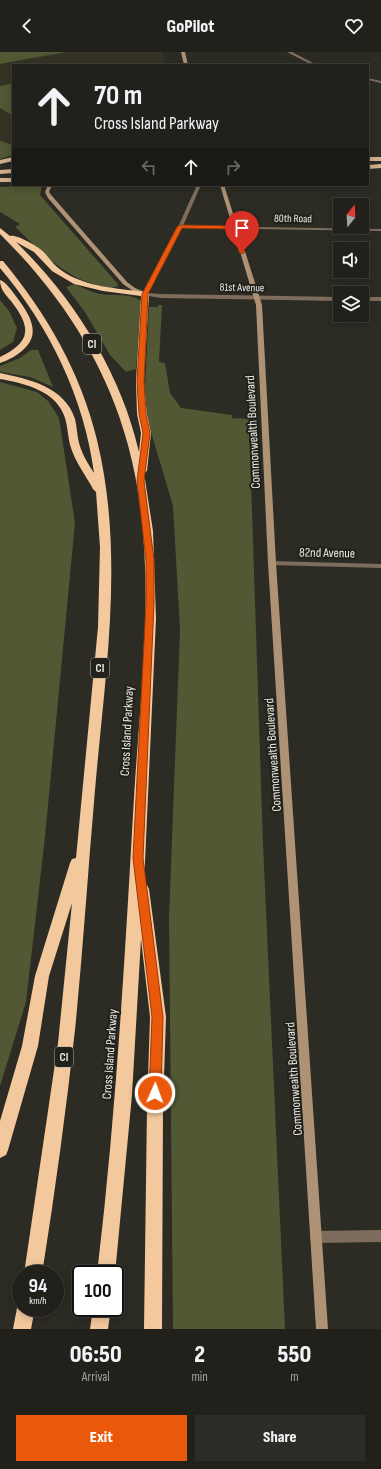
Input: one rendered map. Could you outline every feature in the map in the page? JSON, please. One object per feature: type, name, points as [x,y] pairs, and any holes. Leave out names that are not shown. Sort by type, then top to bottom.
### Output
[{"type":"highway","points":[[0,230],[37,250],[55,269],[77,282],[103,289],[145,294],[140,381],[142,414],[146,433],[141,481]]},
{"type":"highway","name":"Cross Island Parkway","points":[[0,230],[20,249],[53,285],[89,338],[109,379],[124,416],[141,481],[150,560],[150,603],[127,1057],[120,1151],[107,1265]]},
{"type":"highway","name":"CI","points":[[0,263],[9,273],[48,328],[69,370],[86,415],[97,460],[102,497],[107,560],[106,594],[68,1023],[34,1265]]},
{"type":"highway","points":[[0,282],[18,306],[31,329],[29,338],[24,345],[13,354],[0,360]]},
{"type":"highway","points":[[0,376],[24,381],[50,394],[63,405],[69,416],[76,449],[102,497]]},
{"type":"highway","points":[[0,1150],[30,1046],[42,976],[85,839]]},
{"type":"highway","points":[[138,858],[158,1017],[155,1108],[153,1329]]},
{"type":"highway","points":[[22,1329],[24,1317]]},
{"type":"highway","points":[[99,1329],[101,1317]]},
{"type":"main road","points":[[0,162],[12,159]]},
{"type":"main road","points":[[369,159],[381,159]]},
{"type":"main road","points":[[369,167],[381,166]]},
{"type":"main road","points":[[0,172],[12,171]]},
{"type":"main road","points":[[0,180],[12,180]]},
{"type":"street","points":[[182,52],[186,64]]},
{"type":"street","points":[[289,52],[313,64]]},
{"type":"street","points":[[369,79],[381,82]]},
{"type":"street","points":[[49,186],[47,190],[48,195],[125,283],[145,294],[200,186]]},
{"type":"street","name":"Commonwealth Boulevard","points":[[222,186],[259,305],[272,563],[322,1329]]},
{"type":"street","name":"80th Road","points":[[180,227],[381,230]]},
{"type":"street","name":"81st Avenue","points":[[145,294],[161,296],[333,299]]},
{"type":"street","points":[[369,299],[381,299]]},
{"type":"street","name":"82nd Avenue","points":[[272,563],[381,566]]},
{"type":"street","points":[[316,1237],[381,1236]]},
{"type":"shaded area","points":[[0,52],[162,52],[165,64],[12,64],[12,154],[0,154]]},
{"type":"green space","points":[[0,52],[66,52],[0,64]]},
{"type":"green space","points":[[12,83],[12,115],[0,108],[0,86]]},
{"type":"green space","points":[[0,141],[12,145],[12,155],[0,159]]},
{"type":"green space","points":[[42,186],[40,195],[118,286],[110,288],[85,281],[73,276],[52,261],[15,227],[20,224],[0,212],[0,187]]},
{"type":"green space","points":[[75,284],[96,293],[126,296],[136,298],[141,301],[136,369],[126,372],[110,355],[85,312],[66,287]]},
{"type":"green space","points":[[0,300],[9,311],[17,328],[13,342],[0,350]]},
{"type":"green space","points":[[158,305],[162,305],[159,362],[165,363],[170,393],[181,408],[232,415],[232,418],[249,419],[263,844],[285,1329],[173,1329],[169,917],[180,630],[173,506],[148,422],[145,388],[149,307],[158,307]]},
{"type":"green space","points":[[31,350],[38,350],[53,387],[30,377],[0,372],[0,366],[20,358]]},
{"type":"green space","points":[[0,382],[37,392],[48,401],[59,418],[75,523],[45,837],[26,1002],[0,1086]]},
{"type":"route","points":[[155,1093],[158,1017],[138,858],[150,603],[150,560],[141,481],[146,433],[142,414],[140,381],[145,294],[180,227],[234,227],[242,252]]}]
